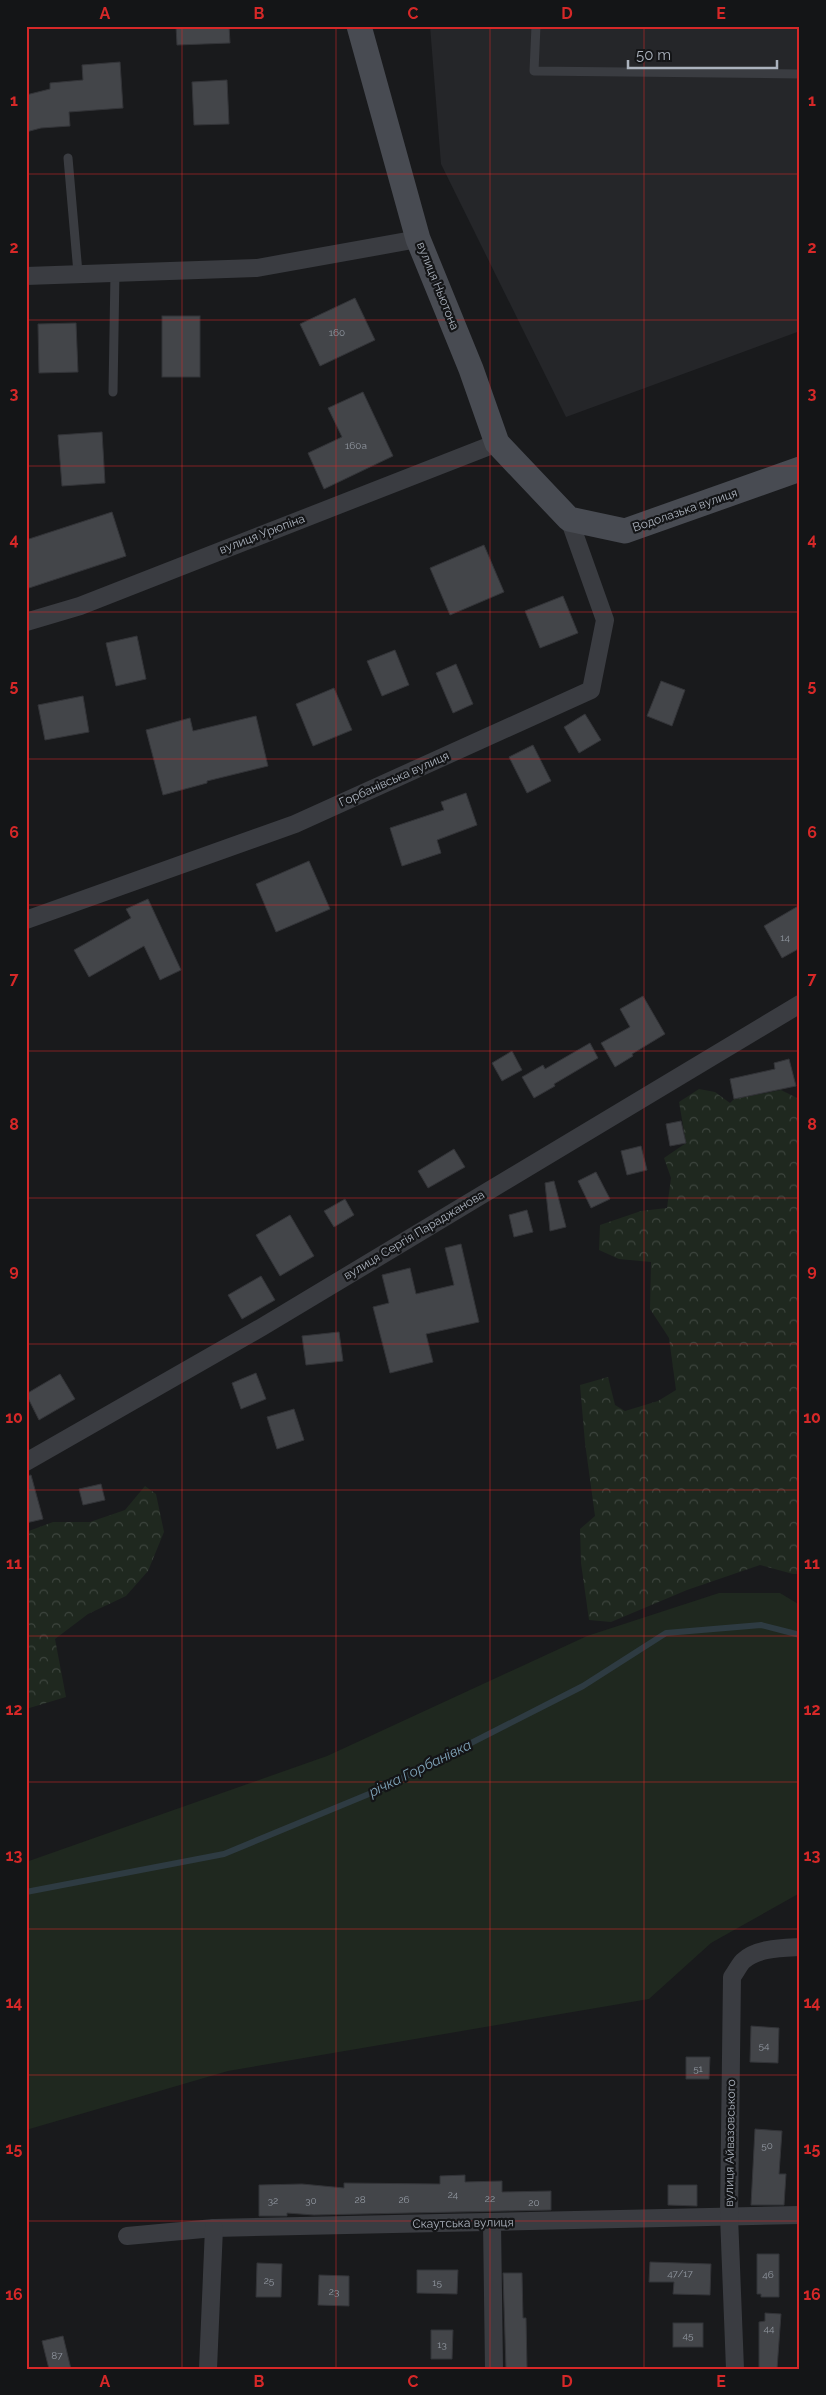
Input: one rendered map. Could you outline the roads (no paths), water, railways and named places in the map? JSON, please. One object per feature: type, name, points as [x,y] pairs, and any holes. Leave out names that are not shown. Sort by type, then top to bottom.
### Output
[{"type":"street","name":"вулиця Ньютона","points":[[358,26],[418,239],[471,369],[497,443],[569,519]]},
{"type":"street","points":[[26,276],[257,268],[418,239]]},
{"type":"street","name":"вулиця Урюпіна","points":[[26,622],[80,606],[497,443]]},
{"type":"street","name":"Водолазька вулиця","points":[[569,519],[625,531],[800,469]]},
{"type":"street","name":"Горбанівська вулиця","points":[[26,920],[295,824],[591,690],[604,620],[569,519]]},
{"type":"street","name":"вулиця Сергія Параджанова","points":[[26,1462],[270,1322],[800,1004]]},
{"type":"street","name":"вулиця Айвазовського","points":[[735,2369],[729,2216],[732,1977],[744,1961],[760,1952],[800,1947]]},
{"type":"street","name":"Скаутська вулиця","points":[[127,2236],[214,2228],[800,2215]]},
{"type":"street","points":[[492,2222],[494,2369]]},
{"type":"street","points":[[208,2369],[214,2228]]},
{"type":"lane","points":[[536,26],[534,71],[800,74]]},
{"type":"lane","points":[[68,158],[78,273]]},
{"type":"lane","points":[[113,392],[115,272]]},
{"type":"waterway","name":"річка Горбанівка","points":[[26,1892],[224,1854],[381,1789],[583,1686],[666,1633],[761,1625],[800,1635]]}]
